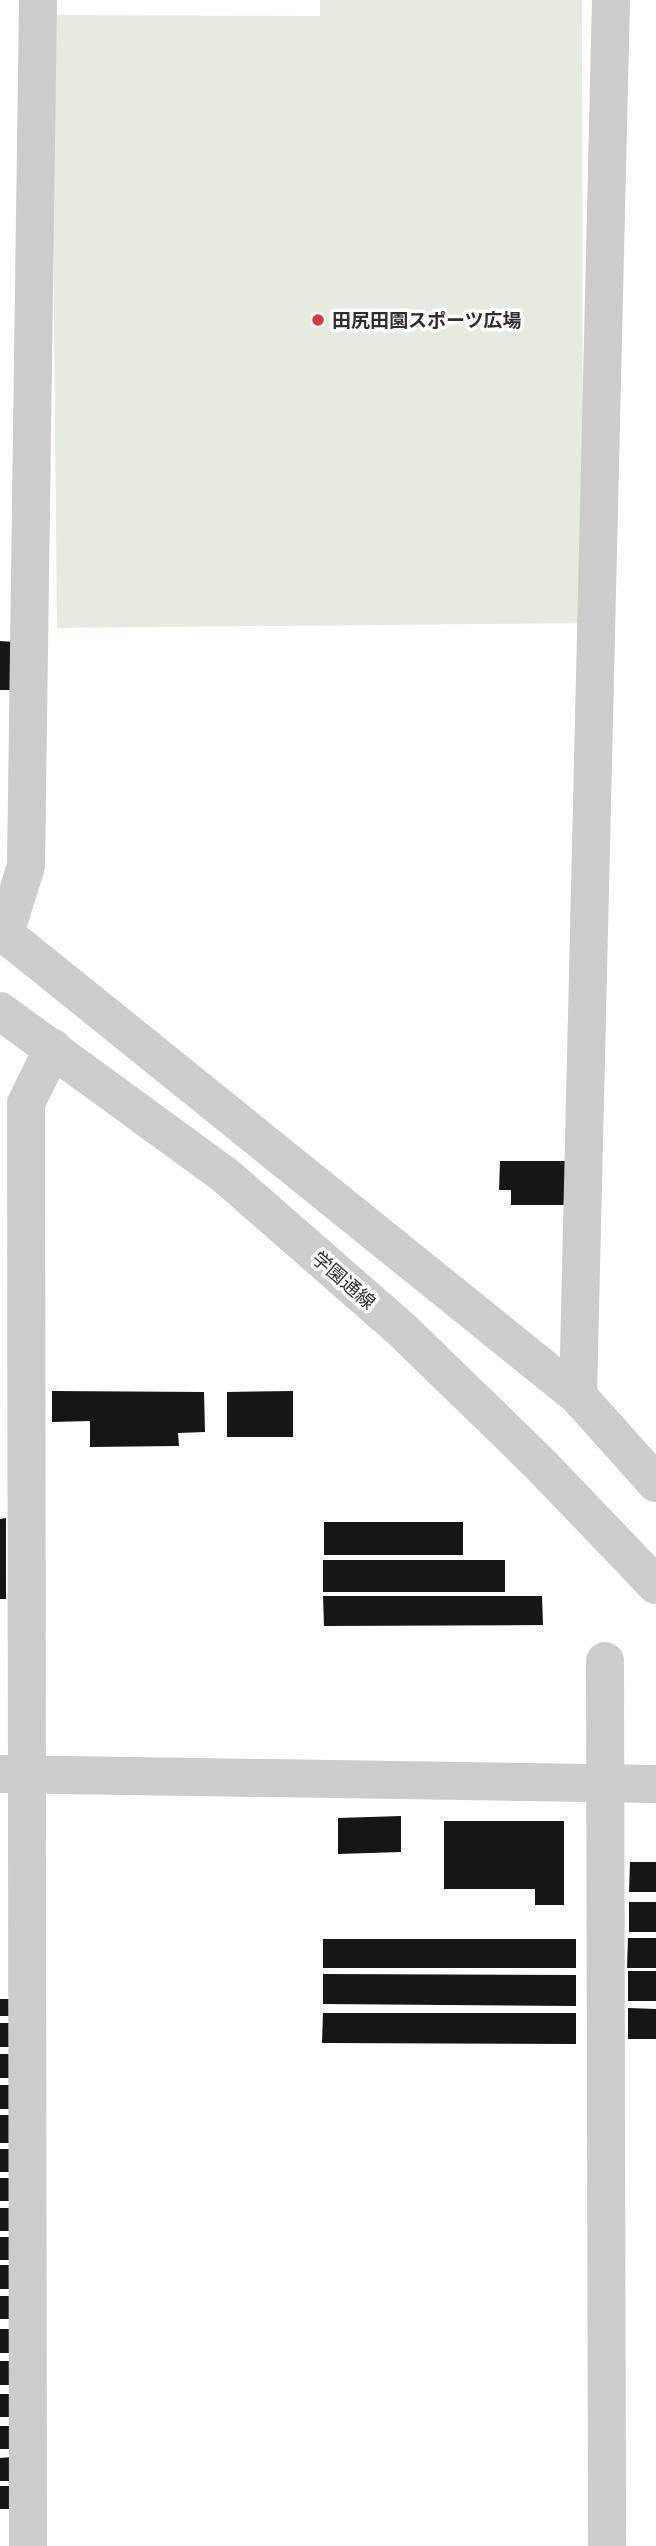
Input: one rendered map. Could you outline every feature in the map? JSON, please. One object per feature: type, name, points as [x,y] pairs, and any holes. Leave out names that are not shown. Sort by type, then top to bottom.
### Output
[{"type":"street","points":[[37,0],[26,866],[2,931],[578,1396],[656,1483]]},
{"type":"street","points":[[578,1396],[611,0]]},
{"type":"street","name":"学園通線","points":[[0,1011],[226,1176],[401,1329],[539,1464],[656,1585]]},
{"type":"street","points":[[28,2546],[14,1774],[26,1103],[53,1048]]},
{"type":"street","points":[[605,1661],[607,2546]]},
{"type":"street","points":[[14,1774],[656,1784]]},
{"type":"green space","name":"田尻田園スポーツ広場","points":[[320,0],[582,0],[583,623],[57,628],[51,15],[320,16]]},
{"type":"building","points":[[0,641],[14,642],[13,690],[0,690]]},
{"type":"building","points":[[500,1161],[568,1161],[568,1205],[511,1205],[511,1190],[499,1190]]},
{"type":"building","points":[[52,1391],[204,1392],[205,1432],[178,1433],[179,1446],[90,1447],[90,1421],[52,1422]]},
{"type":"building","points":[[293,1391],[293,1437],[227,1437],[227,1392]]},
{"type":"building","points":[[6,1518],[6,1599],[0,1599],[0,1519]]},
{"type":"building","points":[[324,1522],[463,1522],[463,1555],[324,1555]]},
{"type":"building","points":[[323,1560],[505,1560],[505,1592],[323,1592]]},
{"type":"building","points":[[323,1596],[542,1596],[543,1625],[324,1626]]},
{"type":"building","points":[[401,1816],[401,1852],[338,1854],[338,1818]]},
{"type":"building","points":[[444,1821],[564,1821],[564,1905],[535,1905],[535,1889],[444,1889]]},
{"type":"building","points":[[630,1862],[656,1862],[656,1892],[629,1892]]},
{"type":"building","points":[[629,1902],[656,1902],[656,1932],[629,1932]]},
{"type":"building","points":[[628,1938],[656,1938],[656,1968],[627,1968]]},
{"type":"building","points":[[323,1939],[576,1939],[576,1968],[323,1968]]},
{"type":"building","points":[[628,1971],[656,1971],[656,2001],[628,2001]]},
{"type":"building","points":[[323,1974],[576,1975],[576,2006],[323,2004]]},
{"type":"building","points":[[0,1999],[9,1999],[9,2016],[0,2016]]},
{"type":"building","points":[[628,2008],[656,2009],[656,2039],[628,2039]]},
{"type":"building","points":[[323,2013],[576,2013],[576,2044],[322,2043]]},
{"type":"building","points":[[0,2023],[9,2023],[9,2047],[0,2047]]},
{"type":"building","points":[[0,2054],[10,2054],[10,2078],[0,2078]]},
{"type":"building","points":[[0,2085],[10,2085],[9,2109],[0,2109]]},
{"type":"building","points":[[0,2115],[11,2115],[11,2143],[0,2143]]},
{"type":"building","points":[[0,2149],[10,2149],[10,2172],[0,2172]]},
{"type":"building","points":[[0,2178],[9,2178],[9,2201],[0,2201]]},
{"type":"building","points":[[0,2208],[10,2208],[10,2231],[0,2231]]},
{"type":"building","points":[[0,2237],[9,2237],[9,2260],[0,2260]]},
{"type":"building","points":[[0,2265],[9,2265],[9,2289],[0,2289]]},
{"type":"building","points":[[0,2296],[10,2296],[10,2319],[0,2319]]},
{"type":"building","points":[[0,2329],[11,2329],[11,2353],[0,2353]]},
{"type":"building","points":[[0,2361],[10,2361],[10,2385],[0,2385]]},
{"type":"building","points":[[0,2394],[10,2394],[10,2417],[0,2417]]},
{"type":"building","points":[[0,2426],[13,2426],[13,2449],[0,2449]]},
{"type":"building","points":[[12,2457],[12,2481],[0,2481],[0,2458]]},
{"type":"building","points":[[0,2486],[12,2486],[12,2509],[0,2509]]},
{"type":"place","name":"田尻田園スポーツ広場","points":[[318,320]]}]
